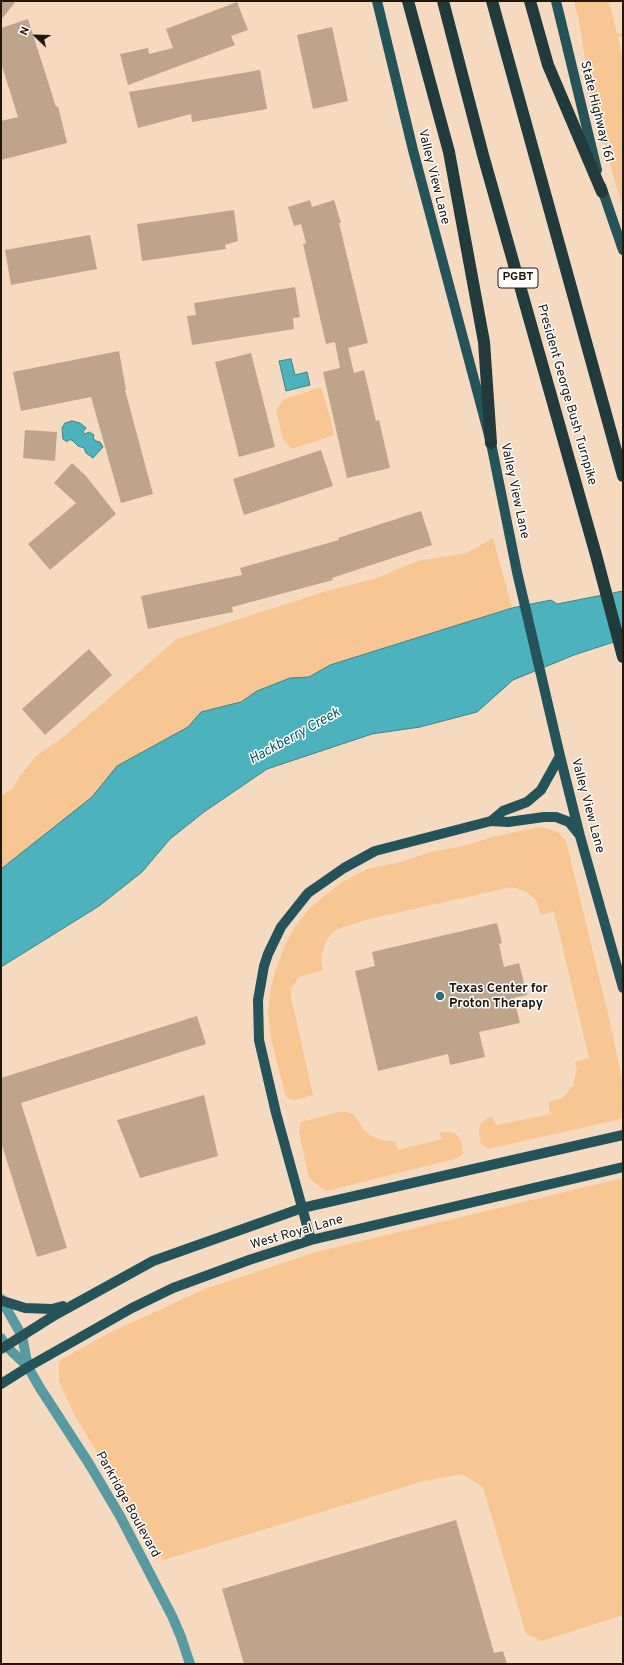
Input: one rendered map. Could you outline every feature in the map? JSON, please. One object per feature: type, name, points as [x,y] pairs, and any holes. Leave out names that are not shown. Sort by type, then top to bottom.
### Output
[{"type":"highway","points":[[408,1],[449,152],[484,342],[491,443]]},
{"type":"highway","name":"President George Bush Turnpike","points":[[443,1],[486,163],[596,555],[623,658]]},
{"type":"highway","points":[[492,1],[623,476]]},
{"type":"highway","points":[[530,1],[548,65],[602,192]]},
{"type":"main road","name":"Valley View Lane","points":[[377,1],[413,150],[491,443],[517,572],[560,756],[580,836],[623,988]]},
{"type":"main road","name":"State Highway 161","points":[[556,1],[602,192],[623,250]]},
{"type":"main road","points":[[614,225],[623,241]]},
{"type":"main road","points":[[491,820],[503,811],[527,802],[541,790],[560,756]]},
{"type":"main road","points":[[312,1240],[276,1113],[259,1040],[258,1000],[268,954],[281,928],[308,893],[344,868],[375,851],[491,820],[508,822],[544,816],[556,817],[569,822],[580,836]]},
{"type":"main road","name":"West Royal Lane","points":[[3,1344],[22,1336],[76,1303],[153,1261],[302,1208],[623,1135]]},
{"type":"main road","name":"West Royal Lane","points":[[1,1384],[111,1320],[173,1288],[249,1260],[312,1240],[623,1167]]},
{"type":"main road","points":[[2,1300],[25,1308],[52,1309],[76,1303]]},
{"type":"street","name":"Parkridge Boulevard","points":[[2,1300],[22,1336],[28,1367]]},
{"type":"street","name":"Parkridge Boulevard","points":[[3,1344],[28,1367],[88,1462],[130,1533],[172,1616],[190,1664]]},
{"type":"shaded area","points":[[574,1],[609,1],[617,34],[623,33],[623,36],[618,37],[623,60],[623,209],[590,93],[580,26]]},
{"type":"shaded area","points":[[321,387],[334,435],[292,449],[283,439],[276,409],[285,399]]},
{"type":"shaded area","points":[[493,538],[512,608],[330,665],[1,871],[1,796],[13,788],[20,776],[35,757],[66,735],[177,639],[330,590],[377,578],[417,561],[467,553]]},
{"type":"shaded area","points":[[541,827],[558,832],[566,841],[609,1018],[623,1084],[621,1119],[488,1149],[481,1144],[479,1133],[480,1125],[492,1116],[496,1125],[551,1114],[548,1102],[563,1098],[573,1085],[577,1069],[575,1062],[589,1058],[554,911],[541,915],[536,900],[525,891],[512,887],[373,918],[340,928],[332,933],[326,941],[321,956],[323,970],[299,977],[291,989],[291,997],[313,1095],[295,1100],[289,1099],[285,1094],[271,1038],[268,1014],[270,991],[284,947],[294,928],[310,908],[342,882],[367,869],[402,862],[430,852],[464,846],[496,836]]},
{"type":"shaded area","points":[[339,1112],[353,1114],[365,1131],[371,1136],[387,1141],[395,1141],[398,1150],[442,1139],[439,1133],[448,1132],[455,1133],[459,1137],[462,1144],[463,1153],[460,1157],[454,1159],[326,1191],[309,1178],[299,1132],[301,1122]]},
{"type":"shaded area","points":[[623,1178],[623,1615],[542,1641],[526,1634],[483,1487],[462,1474],[424,1481],[163,1560],[134,1515],[74,1414],[59,1381],[59,1361],[107,1334],[205,1289],[316,1252]]},
{"type":"water","points":[[291,359],[295,375],[307,372],[310,385],[286,391],[279,361]]},
{"type":"water","points":[[72,421],[80,423],[86,428],[83,432],[85,434],[89,432],[94,435],[93,438],[100,442],[103,447],[93,458],[86,453],[84,448],[78,446],[72,440],[68,440],[67,442],[63,439],[62,428],[65,423]]},
{"type":"water","name":"Hackberry Creek","points":[[623,591],[623,639],[574,655],[513,680],[477,712],[420,727],[372,734],[267,769],[204,812],[170,839],[142,872],[99,906],[1,967],[1,869],[92,797],[117,766],[188,727],[201,712],[241,702],[257,691],[290,678],[309,677],[330,665],[512,608],[551,600],[557,604]]},
{"type":"building","points":[[1,1],[16,1],[1,20]]},
{"type":"building","points":[[237,2],[248,30],[231,36],[235,45],[128,85],[120,54],[148,48],[149,54],[173,48],[166,29]]},
{"type":"building","points":[[28,19],[56,107],[58,106],[67,143],[1,160],[1,121],[18,117],[1,63],[1,28]]},
{"type":"building","points":[[332,27],[348,101],[313,109],[297,35]]},
{"type":"building","points":[[260,70],[267,109],[192,122],[191,114],[138,128],[129,92]]},
{"type":"building","points":[[310,200],[312,207],[334,200],[341,223],[339,223],[368,343],[348,348],[354,373],[364,370],[376,421],[379,420],[390,468],[347,478],[323,372],[340,368],[335,342],[326,344],[303,244],[306,243],[301,224],[294,226],[288,207]]},
{"type":"building","points":[[234,210],[238,241],[225,245],[226,249],[142,261],[137,224]]},
{"type":"building","points":[[90,235],[97,269],[11,285],[5,250]]},
{"type":"building","points":[[295,287],[300,317],[293,318],[294,329],[192,345],[187,316],[196,315],[194,303]]},
{"type":"building","points":[[119,351],[125,390],[153,494],[121,503],[91,397],[21,411],[13,372]]},
{"type":"building","points":[[251,353],[275,447],[239,457],[215,362]]},
{"type":"building","points":[[25,430],[57,432],[55,461],[23,458]]},
{"type":"building","points":[[321,450],[333,486],[244,515],[233,479]]},
{"type":"building","points":[[72,463],[86,476],[116,514],[50,570],[28,544],[76,503],[54,483]]},
{"type":"building","points":[[421,511],[432,545],[332,578],[333,580],[232,607],[233,612],[148,629],[141,596],[242,575],[240,568],[339,540],[338,538]]},
{"type":"building","points":[[89,649],[112,675],[45,735],[22,709]]},
{"type":"building","name":"Texas Center for Proton Therapy","points":[[497,923],[502,943],[499,944],[504,967],[519,963],[527,995],[514,998],[520,1023],[479,1032],[485,1057],[450,1065],[448,1054],[378,1071],[355,971],[375,966],[372,952]]},
{"type":"building","points":[[197,1016],[206,1044],[21,1103],[67,1248],[37,1257],[1,1142],[1,1078]]},
{"type":"building","points":[[204,1095],[218,1156],[140,1178],[117,1120]]},
{"type":"building","points":[[456,1520],[494,1653],[503,1651],[507,1664],[244,1664],[222,1589]]},
{"type":"place","name":"Texas Center for Proton Therapy","points":[[440,996]]}]
